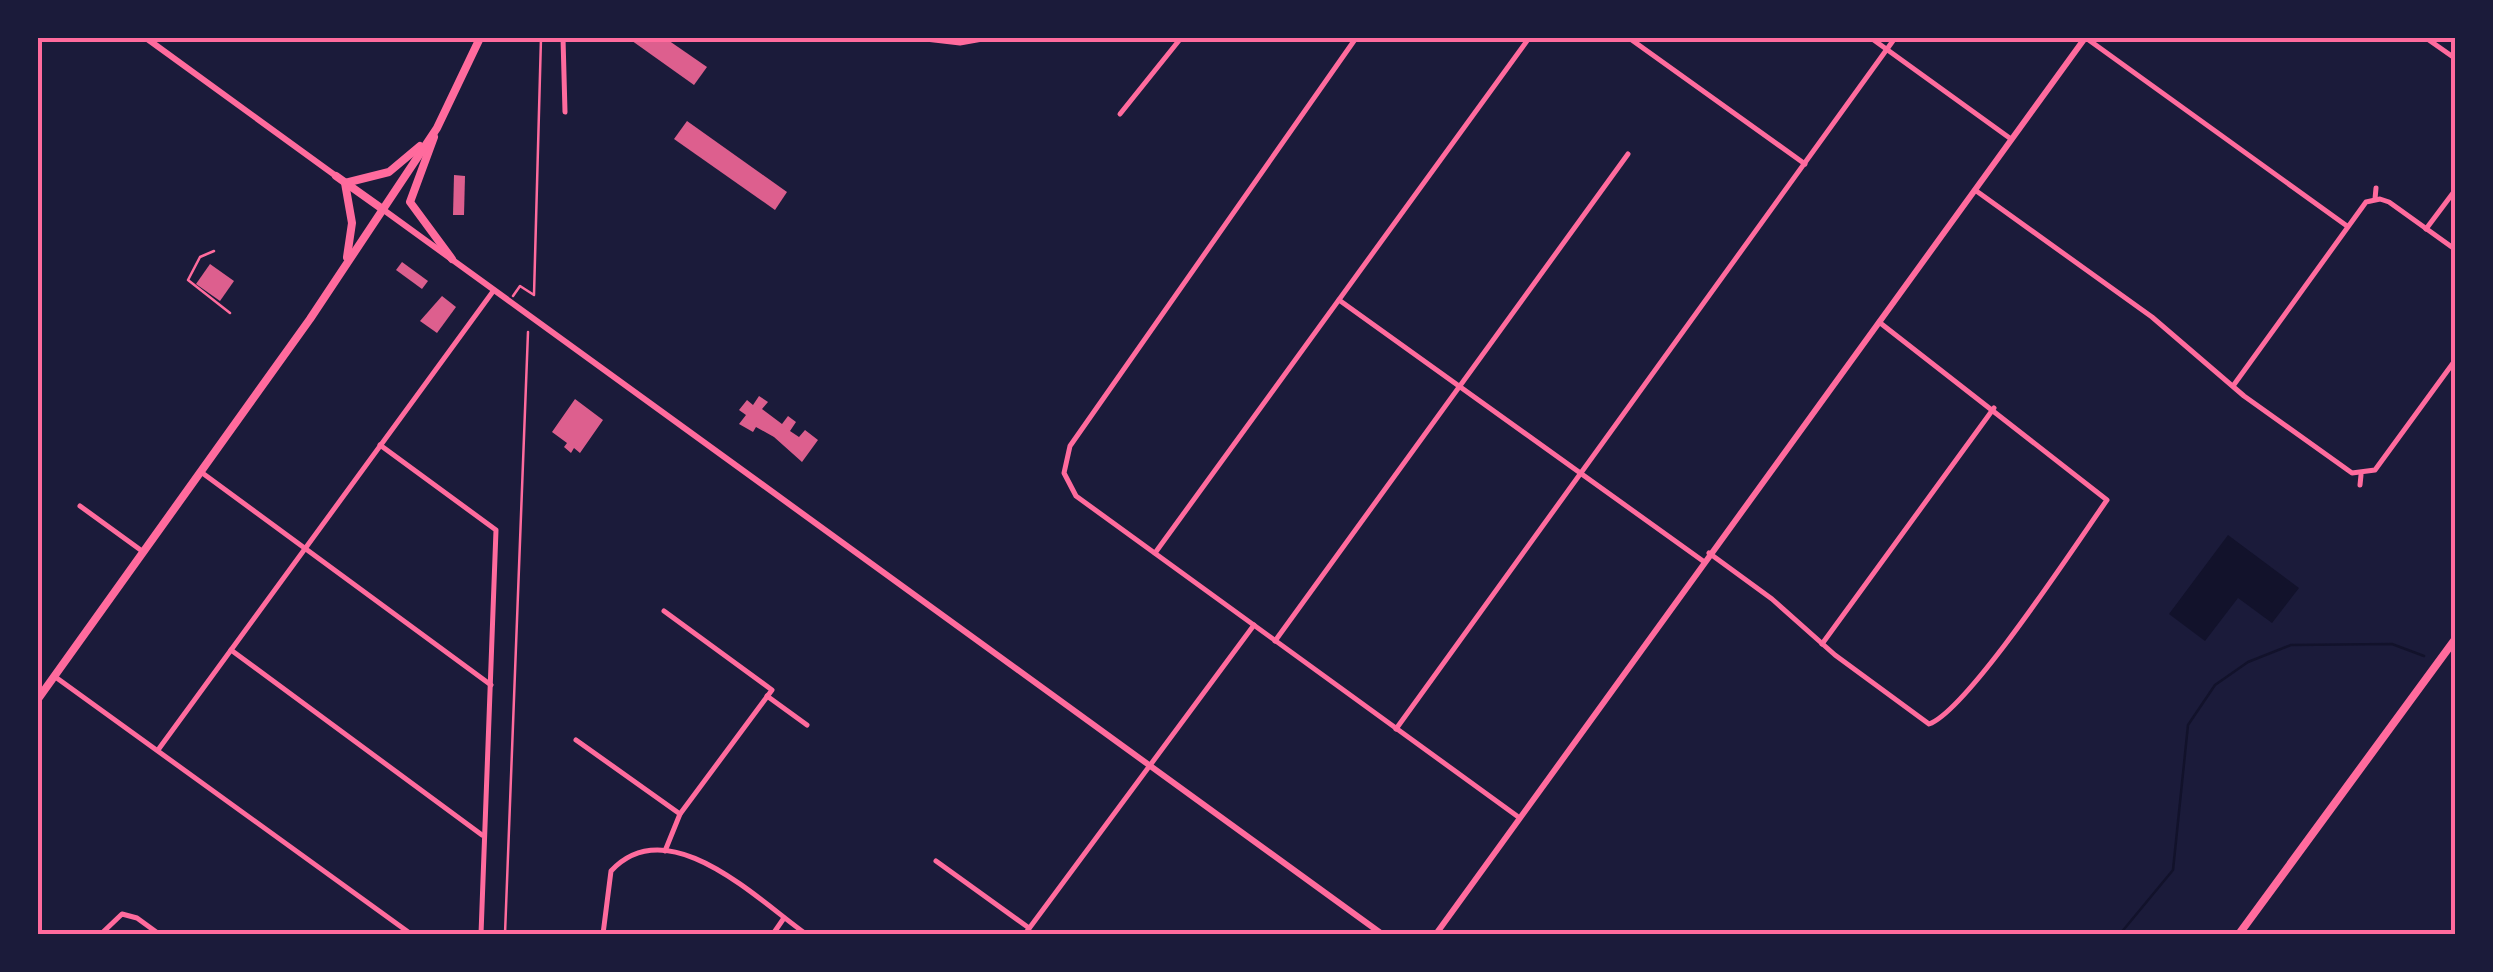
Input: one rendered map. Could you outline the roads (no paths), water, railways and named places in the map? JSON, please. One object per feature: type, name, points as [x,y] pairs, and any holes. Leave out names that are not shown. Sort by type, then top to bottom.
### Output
[{"type":"main road","points":[[452,259],[410,202],[437,128],[480,38]]},
{"type":"main road","points":[[346,183],[389,172],[437,128]]},
{"type":"main road","points":[[38,699],[437,128]]},
{"type":"main road","points":[[336,176],[381,208]]},
{"type":"main road","points":[[346,183],[352,222],[347,260]]},
{"type":"main road","points":[[2239,934],[2456,638]]},
{"type":"street","points":[[146,38],[336,176]]},
{"type":"street","points":[[564,38],[565,112]]},
{"type":"street","points":[[918,38],[960,43],[988,38]]},
{"type":"street","points":[[1120,114],[1181,38]]},
{"type":"street","points":[[1356,38],[1070,446],[1064,472],[1076,496],[1517,816]]},
{"type":"street","points":[[1154,554],[1529,38]]},
{"type":"street","points":[[1629,38],[1805,164]]},
{"type":"street","points":[[1872,38],[2012,138]]},
{"type":"street","points":[[1396,729],[1584,475],[1895,38]]},
{"type":"street","points":[[1436,934],[1517,816],[2085,38],[2347,226]]},
{"type":"street","points":[[2426,38],[2456,59]]},
{"type":"street","points":[[1275,641],[1628,154]]},
{"type":"street","points":[[2375,199],[2376,188]]},
{"type":"street","points":[[2426,228],[2456,189]]},
{"type":"street","points":[[1975,190],[2152,317],[2233,386],[2346,470],[2361,474],[2378,465],[2456,359]]},
{"type":"street","points":[[2233,386],[2362,206],[2375,199],[2390,202],[2456,250]]},
{"type":"street","points":[[381,208],[1382,934]]},
{"type":"street","points":[[158,750],[494,290]]},
{"type":"street","points":[[1339,300],[1703,561]]},
{"type":"street","points":[[1709,553],[1929,724],[1948,712],[2032,608],[2107,500],[1994,408],[1878,322]]},
{"type":"street","points":[[1822,644],[1994,408]]},
{"type":"street","points":[[380,446],[496,530],[481,934]]},
{"type":"street","points":[[200,472],[490,685]]},
{"type":"street","points":[[2360,485],[2361,474]]},
{"type":"street","points":[[80,506],[143,552]]},
{"type":"street","points":[[664,611],[772,690],[680,814],[665,851]]},
{"type":"street","points":[[936,861],[1027,932],[1254,625]]},
{"type":"street","points":[[231,650],[483,835]]},
{"type":"street","points":[[54,676],[410,934]]},
{"type":"street","points":[[767,696],[807,726]]},
{"type":"street","points":[[576,740],[680,814]]},
{"type":"street","points":[[602,934],[611,872],[634,854],[665,851],[705,861],[806,934]]},
{"type":"street","points":[[102,934],[122,914],[160,934]]},
{"type":"street","points":[[773,934],[784,918]]},
{"type":"lane","points":[[214,251],[200,257],[188,280],[230,314]]},
{"type":"waterway","points":[[2120,934],[2173,870],[2188,725],[2215,685],[2248,662],[2291,645],[2392,644],[2424,656]]}]
